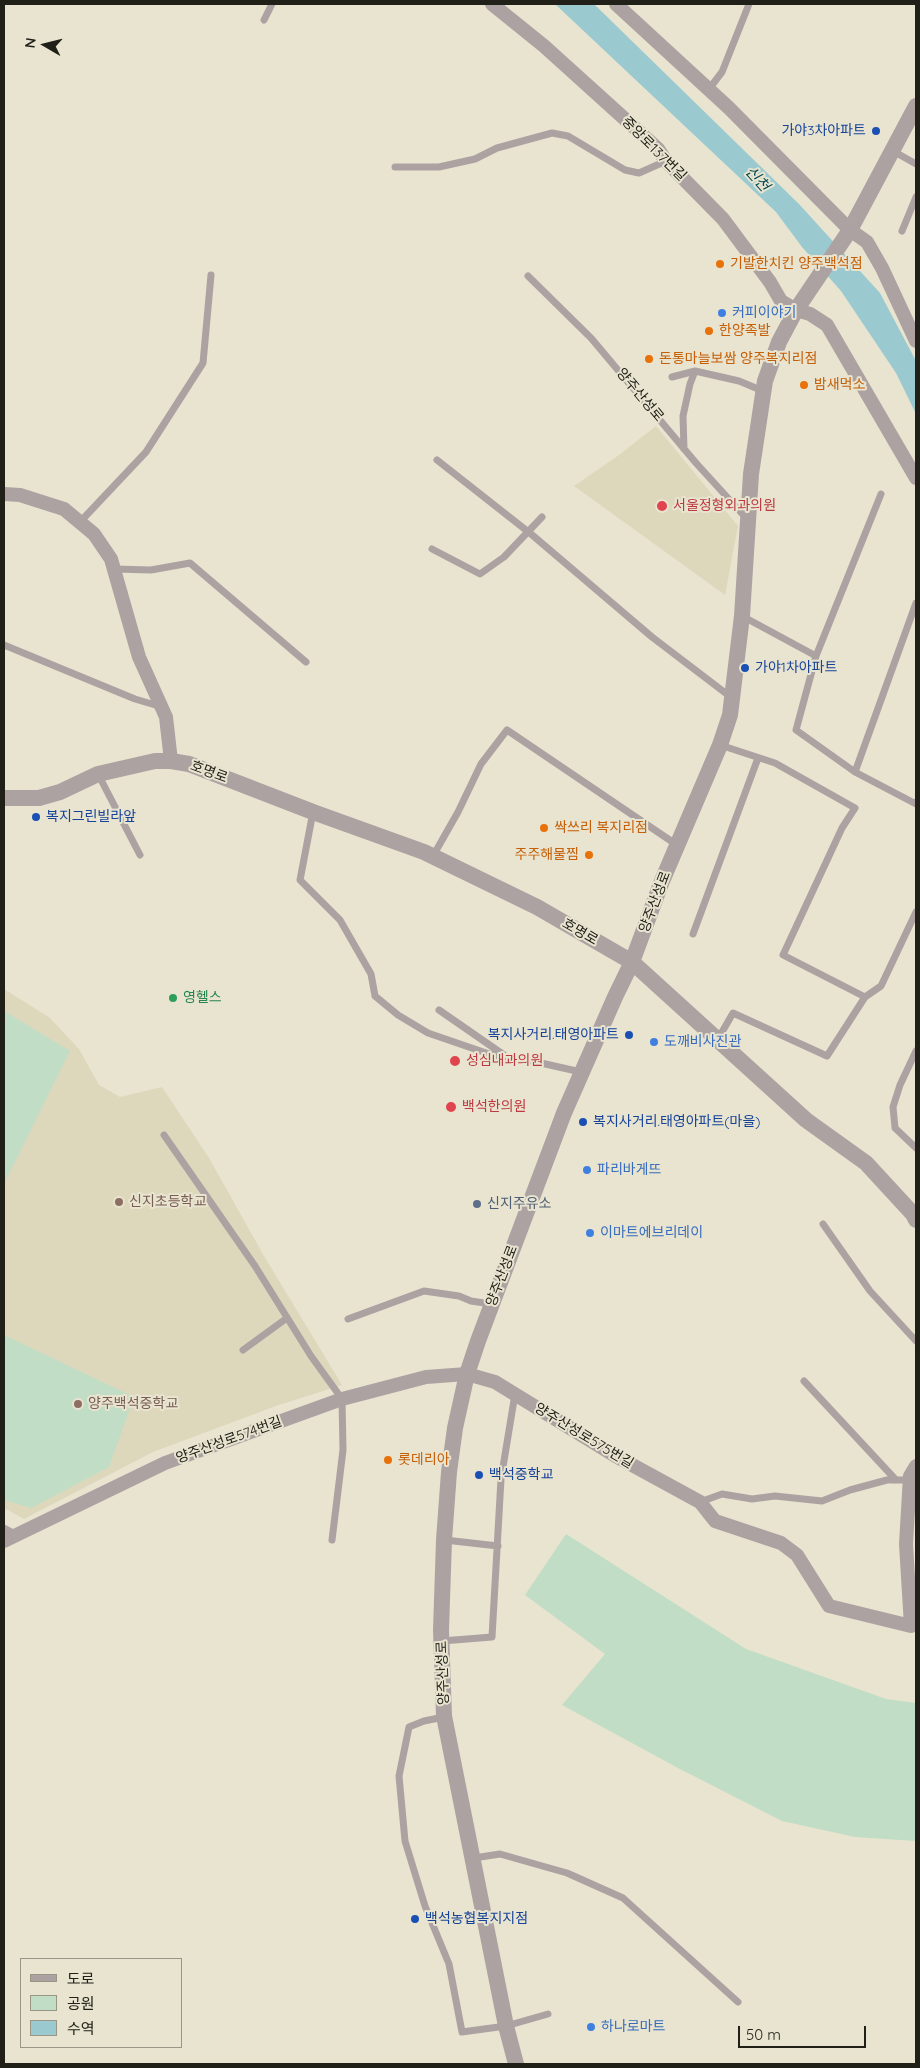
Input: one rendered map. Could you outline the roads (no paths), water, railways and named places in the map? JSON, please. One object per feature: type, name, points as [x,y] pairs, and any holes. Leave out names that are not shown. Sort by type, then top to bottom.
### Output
[{"type":"street","name":"중앙로137번길","points":[[492,4],[544,46],[658,149],[666,161],[723,219],[770,282],[781,301],[801,304],[810,314],[827,325],[916,478]]},
{"type":"street","points":[[616,4],[709,89],[847,234],[867,242],[882,268],[916,341]]},
{"type":"street","points":[[847,234],[916,106]]},
{"type":"street","name":"양주산성로","points":[[516,2064],[506,2026],[474,1858],[444,1716],[442,1641],[444,1540],[454,1437],[467,1374],[491,1304],[581,1072],[632,962],[662,881],[720,745],[730,715],[742,616],[751,474],[765,381],[780,342],[801,304],[847,234]]},
{"type":"street","name":"호명로","points":[[4,494],[20,495],[64,509],[94,534],[111,558],[139,657],[166,718],[171,761]]},
{"type":"street","name":"호명로","points":[[4,798],[39,798],[60,792],[98,774],[155,761],[171,761],[190,764],[433,856],[537,907],[632,962],[806,1120],[866,1163],[915,1214]]},
{"type":"street","name":"양주산성로575번길","points":[[467,1374],[494,1382],[614,1455],[700,1502],[715,1521],[781,1543],[797,1555],[829,1606],[914,1626],[906,1544],[903,1480],[910,1476],[916,1466]]},
{"type":"street","name":"양주산성로574번길","points":[[8,1534],[165,1463],[342,1399],[426,1377],[467,1374]]},
{"type":"lane","points":[[264,20],[272,4]]},
{"type":"lane","points":[[709,89],[722,72],[749,4]]},
{"type":"lane","points":[[395,167],[439,167],[475,159],[497,148],[552,134],[568,136],[625,170],[639,173],[666,161]]},
{"type":"lane","points":[[893,151],[916,164]]},
{"type":"lane","points":[[902,231],[916,197]]},
{"type":"lane","points":[[80,522],[146,452],[202,363],[211,276]]},
{"type":"lane","name":"양주산성로","points":[[528,276],[591,338],[684,449],[747,519]]},
{"type":"lane","points":[[684,449],[682,416],[695,371]]},
{"type":"lane","points":[[672,376],[695,371],[739,381],[764,392]]},
{"type":"lane","points":[[437,460],[528,532],[652,637],[732,698]]},
{"type":"lane","points":[[881,494],[816,656],[796,730],[855,772],[916,804],[916,802]]},
{"type":"lane","points":[[432,548],[480,574],[504,557],[542,517]]},
{"type":"lane","points":[[114,569],[151,570],[190,563],[306,662]]},
{"type":"lane","points":[[855,772],[916,603]]},
{"type":"lane","points":[[742,616],[816,656]]},
{"type":"lane","points":[[4,645],[135,699],[162,707]]},
{"type":"lane","points":[[433,856],[458,812],[481,764],[507,730],[678,845]]},
{"type":"lane","points":[[720,745],[775,763],[855,808],[842,828],[783,955],[865,997]]},
{"type":"lane","points":[[693,934],[758,758]]},
{"type":"lane","points":[[98,774],[140,855]]},
{"type":"lane","points":[[313,812],[300,880],[340,920],[371,974],[374,996],[398,1015],[428,1033],[492,1055],[532,1061],[581,1072]]},
{"type":"lane","points":[[718,1040],[733,1012],[827,1056],[865,997],[881,986],[916,912]]},
{"type":"lane","points":[[439,1010],[507,1057]]},
{"type":"lane","points":[[916,1051],[900,1085],[893,1107],[895,1128],[916,1148]]},
{"type":"lane","points":[[164,1135],[255,1266],[311,1356],[342,1399],[343,1450],[332,1540]]},
{"type":"lane","points":[[823,1224],[870,1291],[916,1341]]},
{"type":"lane","points":[[348,1319],[424,1291],[458,1296],[472,1301],[491,1304]]},
{"type":"lane","points":[[243,1350],[287,1318]]},
{"type":"lane","points":[[804,1381],[903,1480]]},
{"type":"lane","points":[[442,1641],[492,1637],[501,1479],[515,1394]]},
{"type":"lane","points":[[700,1502],[722,1494],[752,1499],[775,1496],[822,1501],[850,1490],[886,1480],[903,1480]]},
{"type":"lane","points":[[444,1540],[498,1546]]},
{"type":"lane","points":[[444,1716],[409,1727],[399,1776],[405,1841],[425,1906],[449,1964],[462,2032],[506,2026],[548,2014]]},
{"type":"lane","points":[[474,1858],[500,1854],[567,1873],[623,1898],[738,2002]]},
{"type":"water","name":"신천","points":[[555,4],[594,4],[799,204],[880,293],[916,361],[916,414],[896,373],[841,291],[802,247],[776,212]]},
{"type":"place","name":"가야3차아파트","points":[[876,131]]},
{"type":"place","name":"기발한치킨 양주백석점","points":[[720,264]]},
{"type":"place","name":"커피이야기","points":[[722,313]]},
{"type":"place","name":"한양족발","points":[[709,331]]},
{"type":"place","name":"돈통마늘보쌈 양주복지리점","points":[[649,359]]},
{"type":"place","name":"밤새먹소","points":[[804,385]]},
{"type":"place","name":"서울정형외과의원","points":[[662,506]]},
{"type":"place","name":"가야1차아파트","points":[[745,668]]},
{"type":"place","name":"복지그린빌라앞","points":[[36,817]]},
{"type":"place","name":"싹쓰리 복지리점","points":[[544,828]]},
{"type":"place","name":"주주해물찜","points":[[589,855]]},
{"type":"place","name":"영헬스","points":[[173,998]]},
{"type":"place","name":"복지사거리.태영아파트","points":[[629,1035]]},
{"type":"place","name":"도깨비사진관","points":[[654,1042]]},
{"type":"place","name":"성심내과의원","points":[[455,1061]]},
{"type":"place","name":"백석한의원","points":[[451,1107]]},
{"type":"place","name":"복지사거리.태영아파트(마을)","points":[[583,1122]]},
{"type":"place","name":"파리바게뜨","points":[[587,1170]]},
{"type":"place","name":"신지초등학교","points":[[119,1202]]},
{"type":"place","name":"신지주유소","points":[[477,1204]]},
{"type":"place","name":"이마트에브리데이","points":[[590,1233]]},
{"type":"place","name":"양주백석중학교","points":[[78,1404]]},
{"type":"place","name":"롯데리아","points":[[388,1460]]},
{"type":"place","name":"백석중학교","points":[[479,1475]]},
{"type":"place","name":"백석농협복지지점","points":[[415,1919]]},
{"type":"place","name":"하나로마트","points":[[591,2027]]}]
